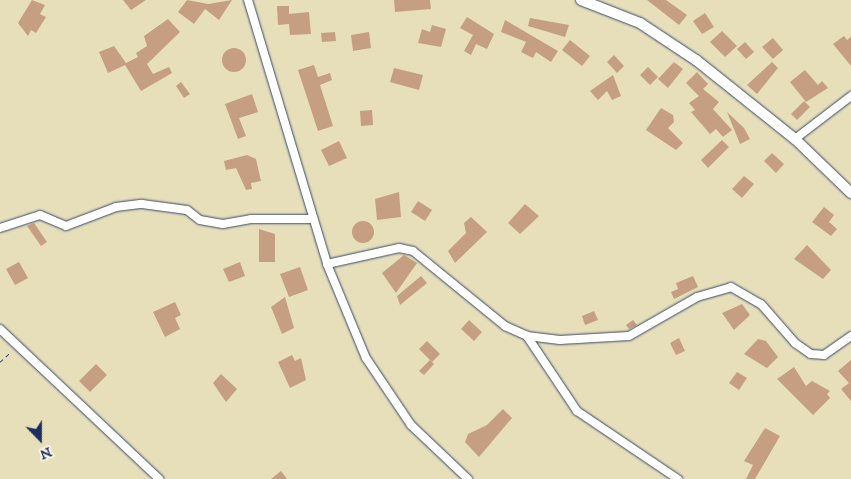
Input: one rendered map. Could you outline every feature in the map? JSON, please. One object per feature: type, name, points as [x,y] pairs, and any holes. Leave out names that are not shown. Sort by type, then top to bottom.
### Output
[{"type":"street","points":[[248,0],[327,264],[366,358],[411,424],[468,479]]},
{"type":"street","points":[[582,0],[640,23],[696,60],[795,139],[851,193]]},
{"type":"street","points":[[795,139],[851,96]]},
{"type":"street","points":[[0,228],[40,215],[66,226],[116,207],[142,204],[187,210],[200,220],[223,224],[251,218],[313,219]]},
{"type":"street","points":[[327,264],[399,248],[413,251],[505,326],[526,336],[560,340],[628,336],[697,297],[731,287],[761,304],[795,343],[811,354],[824,355],[851,336]]},
{"type":"street","points":[[0,329],[143,467],[159,479]]},
{"type":"street","points":[[526,336],[577,411],[678,479]]},
{"type":"street","points":[[143,467],[150,479]]},
{"type":"path","points":[[0,362],[19,346]]},
{"type":"building","points":[[32,0],[45,5],[40,14],[46,17],[36,33],[31,30],[28,36],[18,23]]},
{"type":"building","points":[[123,0],[146,0],[131,10]]},
{"type":"building","points":[[187,0],[208,4],[232,0],[219,20],[205,9],[194,24],[178,12]]},
{"type":"building","points":[[394,0],[430,0],[431,9],[395,12]]},
{"type":"building","points":[[647,0],[666,0],[687,15],[679,25]]},
{"type":"building","points":[[277,6],[289,6],[289,14],[309,12],[311,34],[290,35],[289,24],[278,25]]},
{"type":"building","points":[[705,13],[714,27],[702,34],[693,21]]},
{"type":"building","points":[[467,17],[494,34],[487,49],[476,44],[471,55],[464,51],[473,35],[460,28]]},
{"type":"building","points":[[530,18],[569,25],[565,37],[528,26]]},
{"type":"building","points":[[168,19],[180,32],[147,64],[153,74],[169,67],[172,73],[141,91],[125,65],[108,73],[99,52],[114,46],[126,63],[138,57],[136,53],[147,46],[144,36]]},
{"type":"building","points":[[505,20],[558,51],[551,62],[536,52],[533,58],[521,52],[526,42],[501,32]]},
{"type":"building","points":[[432,25],[446,29],[441,47],[418,43],[422,29],[430,32]]},
{"type":"building","points":[[722,31],[737,46],[725,57],[710,42]]},
{"type":"building","points":[[335,32],[336,41],[322,42],[321,33]]},
{"type":"building","points":[[369,32],[371,48],[353,51],[351,35]]},
{"type":"building","points":[[844,36],[847,40],[851,37],[851,66],[833,44]]},
{"type":"building","points":[[773,38],[783,50],[773,59],[762,47]]},
{"type":"building","points":[[570,40],[590,56],[582,66],[562,50]]},
{"type":"building","points":[[745,42],[754,52],[746,59],[737,49]]},
{"type":"building","points":[[234,48],[239,49],[245,55],[245,65],[239,71],[234,72],[229,71],[223,65],[222,60],[223,55],[229,49]]},
{"type":"building","points":[[614,55],[624,66],[617,73],[607,62]]},
{"type":"building","points":[[674,62],[683,69],[668,88],[658,79]]},
{"type":"building","points":[[772,62],[778,68],[757,94],[747,85]]},
{"type":"building","points":[[314,65],[318,77],[330,73],[332,80],[320,85],[333,126],[318,131],[298,70]]},
{"type":"building","points":[[648,67],[658,77],[650,85],[640,75]]},
{"type":"building","points":[[394,68],[423,75],[419,90],[390,82]]},
{"type":"building","points":[[805,70],[818,85],[822,81],[828,88],[806,102],[790,82]]},
{"type":"building","points":[[697,72],[708,84],[703,89],[719,102],[713,109],[732,130],[723,137],[716,129],[710,134],[691,112],[695,110],[689,103],[699,96],[686,83]]},
{"type":"building","points":[[613,75],[621,96],[612,100],[607,91],[598,100],[590,91]]},
{"type":"building","points":[[181,82],[190,94],[184,98],[176,86]]},
{"type":"building","points":[[252,94],[258,112],[239,118],[246,136],[238,139],[225,104]]},
{"type":"building","points":[[804,101],[810,107],[797,120],[791,114]]},
{"type":"building","points":[[661,108],[673,115],[674,122],[668,128],[683,143],[676,150],[646,130]]},
{"type":"building","points":[[372,110],[373,125],[361,126],[360,111]]},
{"type":"building","points":[[727,112],[744,128],[750,139],[740,144]]},
{"type":"building","points":[[722,140],[729,147],[708,168],[701,160]]},
{"type":"building","points":[[339,141],[347,158],[329,166],[321,150]]},
{"type":"building","points":[[772,153],[784,164],[776,173],[764,161]]},
{"type":"building","points":[[247,155],[256,159],[261,181],[251,183],[252,189],[246,190],[236,168],[226,170],[224,161]]},
{"type":"building","points":[[744,176],[754,184],[742,198],[732,189]]},
{"type":"building","points":[[399,192],[401,217],[377,220],[375,199]]},
{"type":"building","points":[[418,201],[432,210],[425,221],[411,212]]},
{"type":"building","points":[[525,204],[539,216],[520,234],[508,223]]},
{"type":"building","points":[[824,207],[834,215],[829,222],[837,229],[831,236],[812,222]]},
{"type":"building","points":[[471,217],[487,232],[455,263],[448,251],[466,233],[464,223]]},
{"type":"building","points":[[363,221],[371,224],[374,232],[371,240],[363,243],[355,240],[352,232],[355,224]]},
{"type":"building","points":[[34,223],[47,242],[41,246],[27,226]]},
{"type":"building","points":[[259,229],[275,234],[275,262],[259,262]]},
{"type":"building","points":[[807,245],[831,270],[823,279],[794,259]]},
{"type":"building","points":[[404,255],[417,263],[396,293],[382,273]]},
{"type":"building","points":[[19,262],[28,278],[15,285],[6,269]]},
{"type":"building","points":[[240,262],[245,276],[229,282],[223,269]]},
{"type":"building","points":[[300,267],[308,290],[289,297],[280,274]]},
{"type":"building","points":[[421,276],[427,283],[400,305],[397,296]]},
{"type":"building","points":[[693,276],[698,287],[674,299],[671,292],[678,289],[676,283]]},
{"type":"building","points":[[285,297],[294,328],[282,334],[271,307]]},
{"type":"building","points":[[175,302],[181,315],[175,318],[180,329],[165,337],[153,312]]},
{"type":"building","points":[[742,304],[750,315],[734,330],[722,313]]},
{"type":"building","points":[[594,311],[598,320],[585,325],[582,316]]},
{"type":"building","points":[[469,320],[482,332],[474,341],[461,329]]},
{"type":"building","points":[[633,320],[637,325],[629,329],[626,325]]},
{"type":"building","points":[[679,338],[685,351],[676,355],[670,343]]},
{"type":"building","points":[[758,339],[766,341],[778,357],[767,368],[744,354]]},
{"type":"building","points":[[427,341],[440,354],[432,362],[419,349]]},
{"type":"building","points":[[292,355],[295,361],[301,358],[306,380],[290,388],[278,362]]},
{"type":"building","points":[[430,360],[434,364],[424,375],[419,371]]},
{"type":"building","points":[[851,360],[851,401],[841,389],[849,383],[838,371]]},
{"type":"building","points":[[96,364],[107,375],[90,392],[79,381]]},
{"type":"building","points":[[794,367],[806,386],[812,381],[830,391],[827,394],[830,398],[813,415],[777,379]]},
{"type":"building","points":[[737,372],[747,378],[739,390],[729,383]]},
{"type":"building","points":[[221,374],[237,389],[226,402],[213,383]]},
{"type":"building","points":[[503,409],[512,418],[479,457],[465,442],[468,434],[487,425]]},
{"type":"building","points":[[765,428],[780,436],[755,479],[746,479],[753,465],[744,461]]},
{"type":"building","points":[[281,471],[287,479],[271,479]]}]
